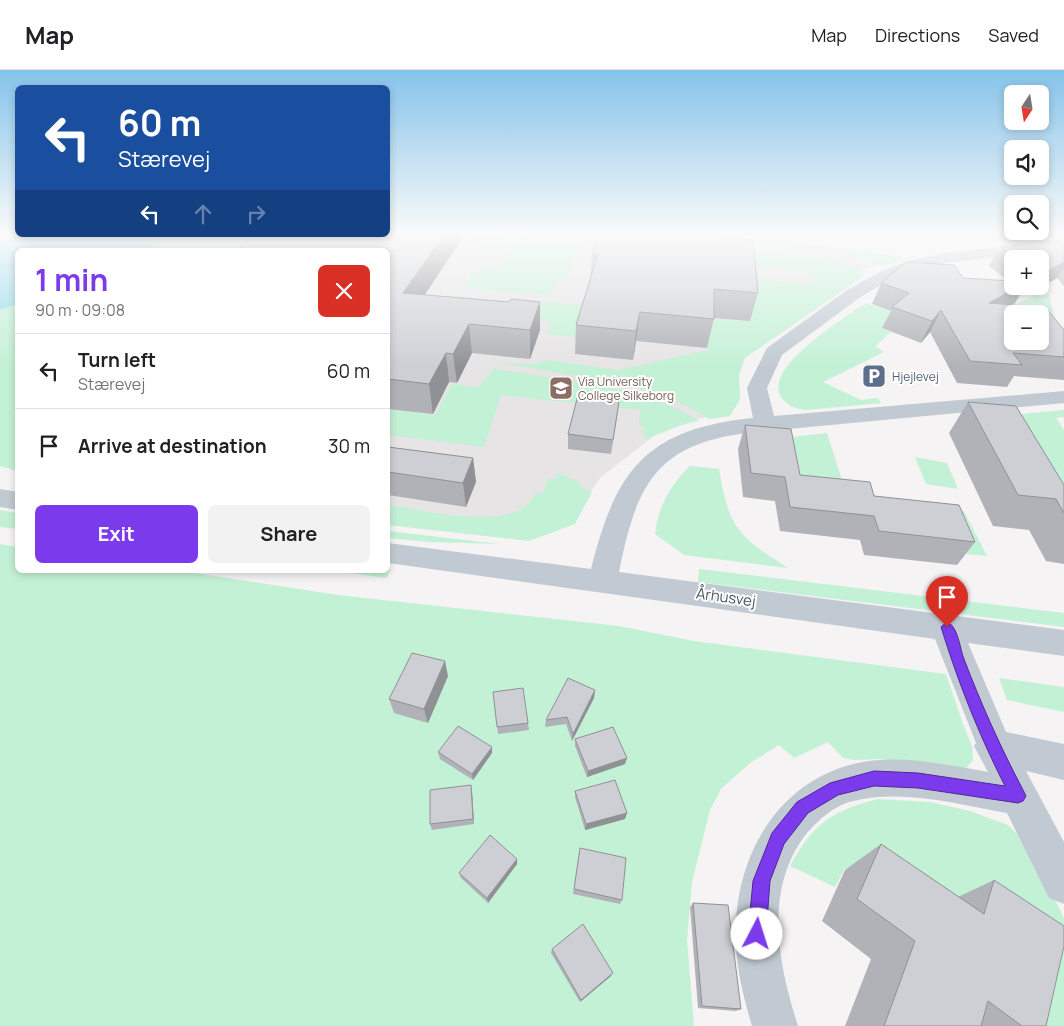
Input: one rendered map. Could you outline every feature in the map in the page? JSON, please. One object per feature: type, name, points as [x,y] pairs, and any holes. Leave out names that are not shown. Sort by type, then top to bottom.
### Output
[{"type":"street","points":[[765,424],[757,388],[774,352],[853,294],[881,279]]},
{"type":"street","points":[[603,581],[626,499],[644,471],[659,457],[692,437],[736,427],[1064,397]]},
{"type":"street","points":[[0,498],[15,500]]},
{"type":"street","name":"Århusvej","points":[[390,553],[1064,643]]},
{"type":"street","points":[[947,627],[957,658],[992,746],[1064,883]]},
{"type":"street","points":[[992,746],[1064,762]]},
{"type":"street","points":[[775,1026],[766,995],[757,934],[761,881],[777,839],[802,808],[836,788],[874,779],[918,781],[1018,796]]},
{"type":"shaded area","name":"Via University College Silkeborg","points":[[390,279],[848,279],[741,357],[724,411],[659,432],[601,477],[571,520],[390,517]]},
{"type":"green space","points":[[469,279],[561,279],[548,295],[469,288],[465,286]]},
{"type":"green space","points":[[739,279],[815,284],[814,279],[860,279],[745,358],[739,375],[740,399],[730,416],[709,419],[685,405],[649,391],[606,381],[496,362],[532,364],[549,360],[618,370],[708,350],[709,318],[751,321],[750,303]]},
{"type":"green space","points":[[468,294],[464,299],[529,305],[542,301],[587,305],[593,339],[547,334],[551,322],[513,318],[450,299]]},
{"type":"green space","points":[[1049,294],[1057,329],[1049,322],[1049,305],[1014,305],[1035,295]]},
{"type":"green space","points":[[866,303],[890,311],[896,318],[882,328],[891,332],[875,346],[884,352],[823,382],[861,400],[878,398],[881,403],[806,410],[796,408],[787,403],[782,398],[778,386],[783,373],[794,359],[808,345]]},
{"type":"green space","points":[[15,305],[15,470],[0,466],[0,310]]},
{"type":"green space","points":[[494,369],[572,380],[628,392],[654,400],[678,409],[698,421],[681,425],[647,439],[644,436],[644,428],[639,424],[640,410],[501,395],[484,447],[390,435],[390,409],[435,415],[452,384],[478,387]]},
{"type":"green space","points":[[1064,410],[1064,417],[1056,418],[1064,430],[1064,527],[967,419]]},
{"type":"green space","points":[[827,433],[847,496],[923,504],[964,511],[987,556],[957,553],[792,496],[745,442]]},
{"type":"green space","points":[[915,457],[947,463],[958,489],[926,484]]},
{"type":"green space","points":[[690,466],[719,469],[727,505],[738,529],[758,547],[788,568],[684,555],[655,534],[659,515],[666,497],[677,480]]},
{"type":"green space","points":[[557,473],[579,482],[581,488],[592,492],[575,524],[529,541],[390,525],[390,505],[457,516],[494,517],[510,514],[523,508],[536,493],[542,494],[548,479],[556,480]]},
{"type":"green space","points":[[0,510],[15,513],[15,529],[0,527]]},
{"type":"green space","points":[[390,531],[499,544],[430,542],[390,538]]},
{"type":"green space","points":[[0,544],[15,547],[15,573],[195,573],[338,595],[619,626],[694,641],[946,674],[972,746],[973,760],[964,771],[881,759],[854,760],[843,758],[828,742],[794,758],[779,745],[750,763],[721,789],[710,810],[692,882],[687,940],[694,1026],[0,1026]]},
{"type":"green space","points":[[699,569],[1064,613],[1064,627],[698,582]]},
{"type":"green space","points":[[350,573],[389,573],[387,578]]},
{"type":"green space","points":[[999,678],[1064,687],[1064,712],[1007,700]]},
{"type":"green space","points":[[878,799],[930,802],[970,811],[1008,825],[1026,843],[1064,918],[1064,1026],[988,1026],[933,931],[845,868],[835,887],[790,866],[807,839],[825,821],[848,809]]},
{"type":"water","points":[[0,279],[15,279],[15,305],[0,310]]},
{"type":"building","points":[[390,279],[413,279],[403,293],[509,302],[511,299],[540,302],[530,330],[469,324],[453,354],[446,353],[429,384],[390,379]]},
{"type":"building","points":[[590,279],[757,279],[758,293],[714,289],[714,319],[640,312],[636,331],[576,325]]},
{"type":"building","points":[[886,279],[1004,281],[1004,294],[989,303],[1012,305],[1004,305],[1004,350],[1049,350],[1049,312],[1064,330],[1064,357],[1013,353],[1022,365],[970,361],[941,310],[932,321],[892,307],[909,293],[881,283]]},
{"type":"building","points":[[579,391],[620,395],[613,440],[568,434]]},
{"type":"building","points":[[968,402],[1016,406],[1064,485],[1064,513],[1056,499],[1018,495]]},
{"type":"building","points":[[745,425],[791,429],[800,475],[870,482],[874,496],[959,505],[975,542],[879,531],[874,516],[790,507],[785,477],[751,473]]},
{"type":"building","points":[[390,447],[473,458],[463,483],[390,472]]},
{"type":"building","points":[[412,653],[445,661],[424,709],[389,699]]},
{"type":"building","points":[[568,678],[595,690],[573,734],[567,717],[546,720]]},
{"type":"building","points":[[523,688],[528,723],[497,727],[493,692]]},
{"type":"building","points":[[458,726],[492,747],[472,774],[438,752]]},
{"type":"building","points":[[613,727],[627,758],[588,771],[575,739]]},
{"type":"building","points":[[615,780],[627,813],[586,824],[575,791]]},
{"type":"building","points":[[471,785],[473,819],[430,824],[430,790]]},
{"type":"building","points":[[490,835],[517,859],[487,898],[459,873]]},
{"type":"building","points":[[881,844],[984,914],[994,880],[1064,926],[1064,946],[1046,1026],[1022,1026],[988,1001],[981,1026],[884,1026],[915,941],[857,899]]},
{"type":"building","points":[[580,848],[626,858],[622,900],[574,889]]},
{"type":"building","points":[[693,903],[728,905],[741,1009],[702,1006]]},
{"type":"building","points":[[583,924],[613,973],[581,1000],[552,949]]},
{"type":"place","name":"Hjejlevej","points":[[874,376]]},
{"type":"place","name":"Via University College Silkeborg","points":[[561,388]]},
{"type":"route","points":[[757,934],[761,881],[777,839],[802,808],[836,788],[874,779],[918,781],[1018,796],[992,746],[957,658],[947,627]]}]
